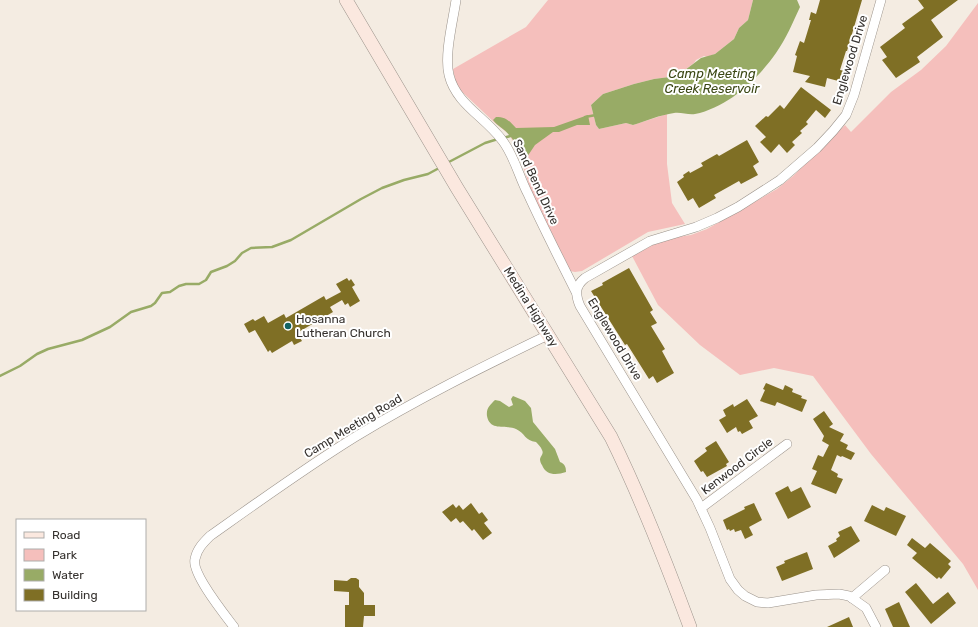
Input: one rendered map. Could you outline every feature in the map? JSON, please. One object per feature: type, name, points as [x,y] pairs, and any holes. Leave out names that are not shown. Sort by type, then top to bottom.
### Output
[{"type":"main road","name":"Medina Highway","points":[[346,0],[457,188],[611,438],[660,545],[690,627]]},
{"type":"street","name":"Sand Bend Drive","points":[[456,0],[450,43],[448,68],[449,75],[457,94],[502,140],[576,292]]},
{"type":"street","name":"Englewood Drive","points":[[876,627],[866,608],[852,598],[839,594],[816,595],[768,603],[758,602],[745,596],[738,590],[730,578],[701,508],[690,486],[580,306],[576,292],[579,283],[585,278],[650,241],[696,227],[717,218],[754,197],[790,173],[817,148],[846,115],[854,95],[881,0]]},
{"type":"street","name":"Camp Meeting Road","points":[[234,627],[194,567],[194,560],[198,548],[210,536],[305,469],[356,437],[449,384],[548,335]]},
{"type":"street","name":"Kenwood Circle","points":[[701,508],[787,444]]},
{"type":"street","points":[[852,598],[885,570]]},
{"type":"green space","points":[[548,0],[753,0],[748,20],[739,28],[734,39],[715,54],[707,57],[704,56],[696,60],[677,76],[654,79],[603,94],[591,105],[596,125],[599,129],[626,123],[633,125],[667,114],[667,164],[672,203],[685,224],[648,232],[582,271],[575,272],[570,271],[531,191],[518,151],[509,134],[459,89],[456,84],[453,69],[526,27]]},
{"type":"green space","points":[[978,3],[978,590],[963,564],[871,454],[813,376],[774,368],[740,375],[700,345],[658,305],[632,256],[664,239],[691,235],[707,229],[777,189],[793,176],[845,125],[851,132],[891,92],[921,70],[946,46]]},
{"type":"water","name":"Camp Meeting Creek Reservoir","points":[[753,0],[797,0],[800,7],[780,48],[760,73],[741,91],[719,105],[695,114],[674,113],[633,125],[626,123],[599,129],[596,125],[591,105],[603,94],[654,79],[677,76],[701,58],[715,54],[734,39],[739,28],[748,20]]},
{"type":"water","points":[[588,115],[590,125],[577,125],[559,132],[553,132],[535,145],[525,160],[521,161],[513,140],[493,120],[496,117],[503,118],[508,120],[516,128],[554,127]]},
{"type":"water","points":[[513,396],[525,401],[531,408],[533,422],[555,449],[560,462],[565,466],[566,472],[559,474],[549,473],[544,469],[540,461],[543,451],[536,442],[527,439],[516,429],[499,427],[491,424],[487,416],[487,411],[492,403],[495,400],[500,401],[509,407],[513,405],[511,399]]},
{"type":"building","points":[[820,0],[862,0],[840,70],[845,71],[842,82],[827,78],[825,87],[805,82],[810,76],[793,72],[797,56],[795,55],[800,41],[804,43],[811,20],[809,20],[811,12],[816,14]]},
{"type":"building","points":[[918,0],[958,0],[931,20],[943,37],[917,57],[920,62],[896,78],[882,60],[887,57],[880,47],[905,28],[902,24],[924,8]]},
{"type":"building","points":[[801,87],[831,110],[825,118],[816,110],[806,122],[808,124],[800,131],[802,133],[792,142],[795,145],[787,153],[779,144],[771,153],[760,142],[766,137],[755,126],[766,116],[768,117],[780,105],[784,109]]},
{"type":"building","points":[[747,140],[759,162],[753,166],[758,175],[741,184],[739,181],[714,195],[716,198],[699,208],[693,198],[688,201],[677,182],[684,177],[683,175],[703,166],[701,163],[717,154],[719,156]]},
{"type":"building","points":[[629,268],[653,310],[650,312],[657,323],[651,326],[665,349],[662,351],[674,373],[657,383],[653,376],[649,379],[627,344],[625,345],[591,291]]},
{"type":"building","name":"Hosanna Lutheran Church","points":[[347,278],[349,281],[351,279],[355,285],[352,287],[360,301],[350,307],[348,303],[345,305],[342,300],[330,307],[333,312],[297,333],[302,341],[294,345],[292,341],[272,353],[270,350],[268,352],[255,330],[249,333],[244,324],[253,319],[255,321],[264,316],[268,323],[284,314],[286,318],[324,296],[326,300],[341,292],[336,284]]},
{"type":"building","points":[[766,383],[783,390],[785,385],[793,389],[792,392],[807,400],[802,412],[777,402],[775,406],[760,401],[765,390],[763,389]]},
{"type":"building","points":[[747,399],[758,416],[749,421],[753,428],[742,434],[740,431],[738,432],[736,427],[727,433],[719,420],[726,416],[723,410],[733,404],[734,407]]},
{"type":"building","points":[[824,411],[833,424],[829,427],[844,434],[840,441],[848,445],[846,449],[855,453],[851,460],[837,455],[831,470],[838,474],[837,477],[843,479],[836,494],[811,484],[817,471],[812,469],[818,455],[823,457],[829,445],[822,441],[824,436],[813,419]]},
{"type":"building","points":[[716,441],[729,462],[726,464],[727,466],[707,477],[703,471],[701,472],[694,461],[707,451],[705,448]]},
{"type":"building","points":[[788,486],[791,492],[801,487],[811,507],[788,519],[775,493]]},
{"type":"building","points":[[471,503],[479,514],[482,512],[488,520],[484,523],[492,533],[483,540],[474,529],[472,531],[463,521],[460,523],[456,518],[451,522],[442,512],[453,504],[456,508],[459,505],[463,510]]},
{"type":"building","points":[[754,503],[762,520],[749,527],[753,535],[745,539],[741,530],[735,532],[734,529],[730,531],[729,529],[727,530],[723,520],[745,509],[744,507]]},
{"type":"building","points":[[872,505],[884,511],[886,507],[906,516],[896,536],[864,521]]},
{"type":"building","points":[[851,526],[860,541],[834,558],[828,546],[837,541],[836,539],[840,536],[838,532]]},
{"type":"building","points":[[912,538],[925,548],[930,543],[951,561],[948,564],[951,567],[941,579],[939,577],[937,579],[912,558],[917,553],[907,545]]},
{"type":"building","points":[[807,552],[813,569],[782,581],[776,567],[785,563],[784,561]]},
{"type":"building","points":[[351,578],[356,578],[359,580],[359,587],[364,593],[364,605],[375,605],[375,616],[364,616],[363,627],[345,627],[345,605],[349,605],[349,592],[334,591],[334,580],[347,581]]},
{"type":"building","points":[[916,583],[933,604],[948,592],[956,603],[931,624],[905,592]]},
{"type":"building","points":[[899,602],[910,627],[893,627],[885,609]]},
{"type":"building","points":[[849,617],[853,627],[827,627]]},
{"type":"waterway","points":[[585,117],[596,115]]},
{"type":"waterway","points":[[503,138],[514,135]]},
{"type":"waterway","points":[[447,163],[485,143],[498,139]]},
{"type":"waterway","points":[[0,376],[20,366],[37,354],[48,349],[82,340],[110,327],[131,312],[151,306],[162,293],[170,292],[179,286],[186,284],[199,284],[206,280],[211,272],[227,266],[235,261],[242,253],[251,248],[272,247],[291,240],[382,188],[404,180],[428,174],[441,167]]},
{"type":"place","name":"Hosanna Lutheran Church","points":[[288,326]]}]
